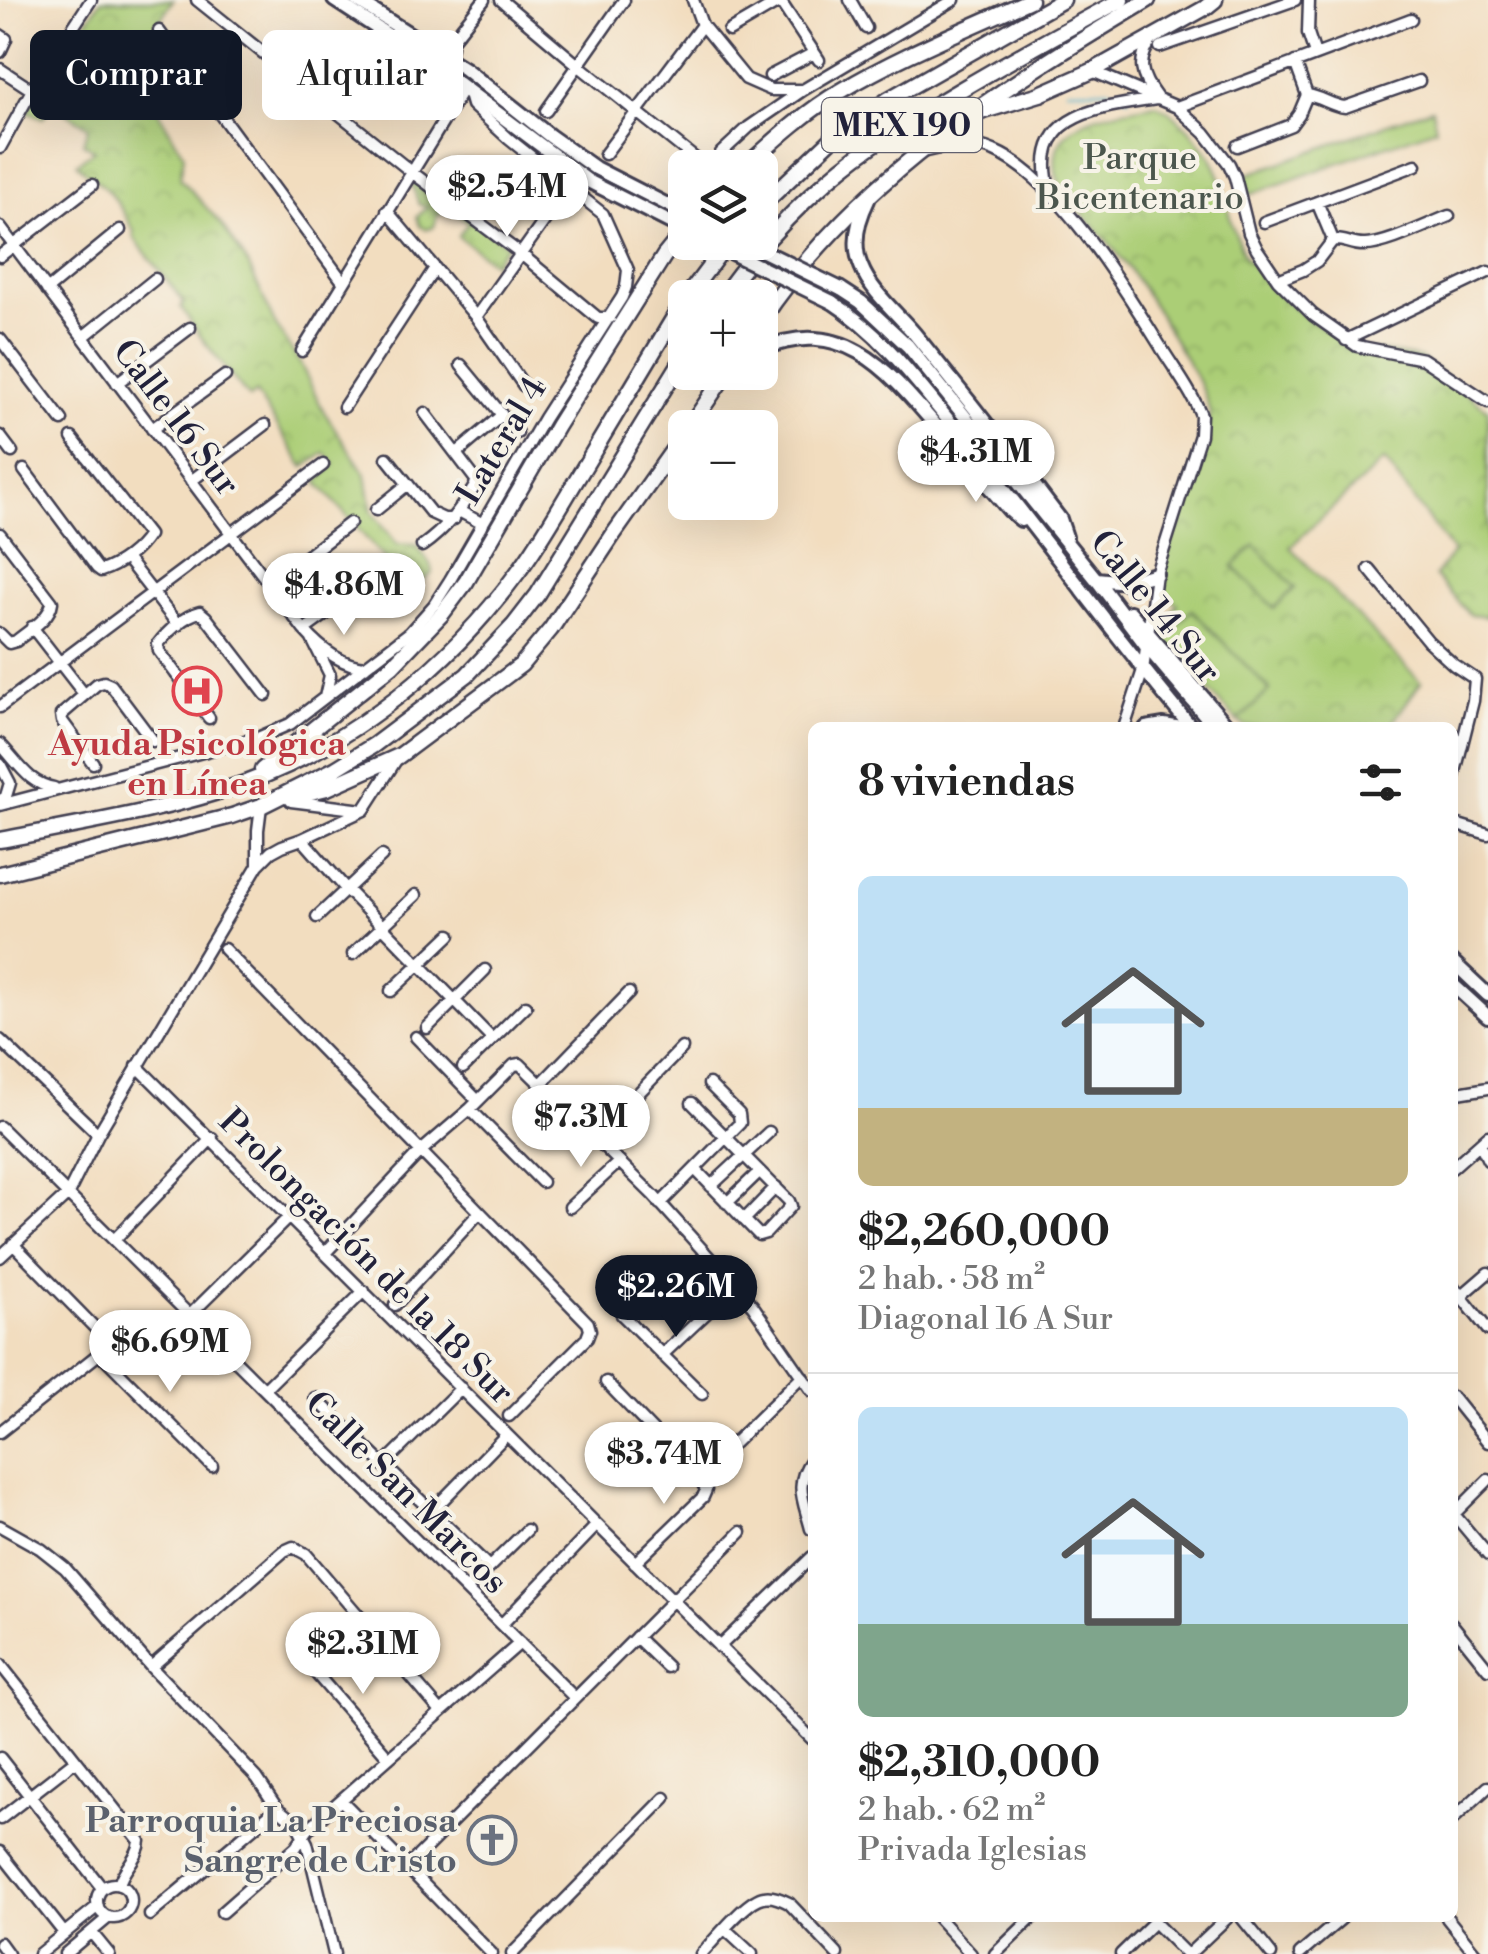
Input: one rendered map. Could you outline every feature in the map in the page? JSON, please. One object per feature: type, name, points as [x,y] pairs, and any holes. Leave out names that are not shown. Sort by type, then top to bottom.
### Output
[{"type":"highway","points":[[764,150],[838,92],[884,66],[1030,0]]},
{"type":"highway","name":"MEX 190","points":[[778,190],[831,140],[889,98],[1063,0]]},
{"type":"highway","name":"MEX 190","points":[[736,280],[779,228],[828,180],[872,146],[991,72],[1121,0]]},
{"type":"highway","points":[[778,298],[807,258],[920,152],[966,117],[1148,0]]},
{"type":"highway","points":[[966,117],[1040,94],[1157,42],[1216,0]]},
{"type":"highway","points":[[246,783],[393,666],[442,614],[466,582],[551,422],[616,321],[668,251]]},
{"type":"highway","points":[[0,840],[173,805],[246,783],[308,756],[412,685],[474,627],[520,570],[668,328]]},
{"type":"highway","points":[[268,803],[335,770],[374,745],[467,675],[492,650],[538,594],[668,383]]},
{"type":"highway","points":[[0,874],[200,826],[327,788],[399,756],[521,664],[538,646],[668,457]]},
{"type":"main road","points":[[334,0],[435,66],[588,180],[668,221]]},
{"type":"main road","points":[[356,0],[403,30]]},
{"type":"main road","points":[[463,69],[595,168],[668,205]]},
{"type":"main road","points":[[871,194],[861,214],[857,238],[862,270],[963,392],[1060,519],[1068,544]]},
{"type":"main road","name":"Calle 14 Sur","points":[[778,258],[861,302],[908,346],[1211,722]]},
{"type":"main road","name":"Calle 14 Sur","points":[[746,260],[852,315],[896,358],[984,463],[1187,722]]},
{"type":"main road","points":[[778,343],[812,339],[838,343],[871,358],[916,402],[1009,510],[1034,528]]},
{"type":"main road","points":[[1099,583],[1127,582],[1156,574]]},
{"type":"main road","points":[[1148,641],[1223,722]]},
{"type":"main road","points":[[1458,967],[1488,995]]},
{"type":"main road","points":[[1458,990],[1488,1017]]},
{"type":"street","points":[[71,30],[90,0]]},
{"type":"street","points":[[197,0],[598,318],[616,321],[629,278],[608,222],[595,206],[508,139],[472,105],[466,89]]},
{"type":"street","points":[[460,30],[484,0]]},
{"type":"street","points":[[501,0],[684,150]]},
{"type":"street","points":[[546,111],[624,0]]},
{"type":"street","points":[[694,0],[702,25],[752,83],[778,91],[803,90]]},
{"type":"street","points":[[729,31],[781,0],[816,56],[770,76]]},
{"type":"street","points":[[850,0],[866,28]]},
{"type":"street","points":[[725,150],[803,90],[940,4],[954,0]]},
{"type":"street","points":[[1158,99],[1142,73],[1147,46],[1295,0]]},
{"type":"street","points":[[1309,0],[1308,32],[1316,54]]},
{"type":"street","points":[[1177,106],[1411,18]]},
{"type":"street","points":[[605,154],[702,25]]},
{"type":"street","points":[[0,35],[6,39],[0,52]]},
{"type":"street","points":[[1237,146],[1291,125],[1300,114],[1307,95],[1294,62]]},
{"type":"street","points":[[0,69],[30,89]]},
{"type":"street","points":[[1092,72],[1177,106],[1205,132],[1229,164],[1249,233],[1278,280],[1313,315],[1346,340],[1365,348],[1423,358],[1488,402]]},
{"type":"street","points":[[1307,95],[1345,107],[1419,80]]},
{"type":"street","points":[[302,351],[466,89]]},
{"type":"street","points":[[0,148],[30,94]]},
{"type":"street","points":[[1050,192],[1046,160],[1052,140],[1063,125],[1096,109],[1158,99]]},
{"type":"street","points":[[224,120],[344,283]]},
{"type":"street","points":[[920,152],[966,145],[992,150],[1014,162],[1050,192],[1120,282],[1201,415],[1200,435],[1156,574],[1143,670],[1126,722]]},
{"type":"street","points":[[1264,222],[1416,165]]},
{"type":"street","points":[[0,256],[92,185]]},
{"type":"street","points":[[476,317],[569,186]]},
{"type":"street","points":[[1317,202],[1333,240]]},
{"type":"street","points":[[388,211],[476,317],[524,386]]},
{"type":"street","points":[[1278,280],[1317,261],[1333,240],[1370,246],[1449,216]]},
{"type":"street","name":"Calle 16 Sur","points":[[0,227],[332,664],[366,667]]},
{"type":"street","points":[[47,290],[120,230]]},
{"type":"street","points":[[344,407],[435,268]]},
{"type":"street","points":[[1346,340],[1488,272]]},
{"type":"street","points":[[83,337],[155,278]]},
{"type":"street","points":[[117,383],[190,328]]},
{"type":"street","points":[[0,339],[62,420]]},
{"type":"street","points":[[460,364],[517,433]]},
{"type":"street","points":[[152,429],[225,376]]},
{"type":"street","points":[[422,546],[459,511],[476,480],[425,413]]},
{"type":"street","points":[[456,452],[502,415]]},
{"type":"street","name":"Lateral 4","points":[[0,803],[260,737],[290,724],[422,619],[551,422]]},
{"type":"street","points":[[191,481],[265,425]]},
{"type":"street","points":[[0,436],[12,452]]},
{"type":"street","points":[[24,470],[97,568],[106,570],[126,558],[148,536],[72,438]]},
{"type":"street","points":[[387,458],[438,517],[459,511],[485,520]]},
{"type":"street","points":[[0,707],[323,465]]},
{"type":"street","points":[[376,510],[408,484]]},
{"type":"street","points":[[269,585],[350,523]]},
{"type":"street","points":[[0,534],[52,602],[48,615],[16,641],[9,642],[0,634]]},
{"type":"street","points":[[126,558],[178,625]]},
{"type":"street","points":[[1369,569],[1428,642],[1472,675],[1476,683],[1458,760]]},
{"type":"street","points":[[308,634],[385,572]]},
{"type":"street","points":[[209,718],[158,644],[193,614],[200,612],[266,695]]},
{"type":"street","points":[[32,628],[84,694]]},
{"type":"street","points":[[324,699],[332,664]]},
{"type":"street","points":[[93,762],[61,715],[97,684],[104,682],[110,686],[153,741]]},
{"type":"street","points":[[1473,701],[1488,706]]},
{"type":"street","points":[[0,744],[40,786],[60,790]]},
{"type":"street","points":[[0,1257],[68,1194],[137,1066],[258,865],[271,852],[364,810],[399,756]]},
{"type":"street","points":[[0,764],[10,783],[0,803]]},
{"type":"street","points":[[8,778],[21,770]]},
{"type":"street","points":[[258,865],[258,830],[268,803],[364,810]]},
{"type":"street","points":[[1458,825],[1488,834]]},
{"type":"street","points":[[302,840],[492,1039]]},
{"type":"street","points":[[317,917],[382,856]]},
{"type":"street","points":[[354,954],[416,895]]},
{"type":"street","points":[[391,991],[450,934]]},
{"type":"street","points":[[224,949],[588,1322],[587,1338],[509,1416]]},
{"type":"street","points":[[427,1028],[485,970]]},
{"type":"street","points":[[542,1084],[629,993]]},
{"type":"street","points":[[463,1068],[526,1006]]},
{"type":"street","points":[[416,1037],[542,1182]]},
{"type":"street","points":[[0,1040],[98,1134]]},
{"type":"street","points":[[596,1138],[682,1048]]},
{"type":"street","points":[[326,1252],[420,1152],[517,1064],[596,1138],[753,1306],[808,1385]]},
{"type":"street","name":"Prolongación de la 18 Sur","points":[[137,1066],[808,1735]]},
{"type":"street","points":[[660,1204],[740,1123],[740,1117],[709,1084]]},
{"type":"street","points":[[1458,1093],[1488,1088]]},
{"type":"street","points":[[692,1103],[791,1204],[766,1233],[758,1235],[694,1170]]},
{"type":"street","name":"Calle San Marcos","points":[[0,1127],[576,1698]]},
{"type":"street","points":[[711,1186],[769,1132]]},
{"type":"street","points":[[114,1240],[212,1138]]},
{"type":"street","points":[[1458,1163],[1484,1140],[1488,1160]]},
{"type":"street","points":[[570,1207],[619,1162]]},
{"type":"street","points":[[727,1202],[759,1172]]},
{"type":"street","points":[[744,1220],[776,1187]]},
{"type":"street","points":[[395,1305],[479,1213]]},
{"type":"street","points":[[190,1315],[289,1216]]},
{"type":"street","points":[[0,1432],[100,1353],[104,1343],[102,1335],[13,1244]]},
{"type":"street","points":[[1458,1299],[1488,1273]]},
{"type":"street","points":[[662,1355],[734,1286]]},
{"type":"street","points":[[264,1389],[364,1291]]},
{"type":"street","points":[[1458,1301],[1488,1330]]},
{"type":"street","points":[[622,1315],[702,1394]]},
{"type":"street","points":[[100,1353],[212,1466]]},
{"type":"street","points":[[734,1443],[802,1376]]},
{"type":"street","points":[[606,1382],[706,1490],[635,1563]]},
{"type":"street","points":[[382,1465],[460,1388]]},
{"type":"street","points":[[315,1398],[489,1567]]},
{"type":"street","points":[[1458,1404],[1488,1442]]},
{"type":"street","points":[[432,1511],[506,1435]]},
{"type":"street","points":[[808,1466],[800,1488],[808,1518]]},
{"type":"street","points":[[1458,1509],[1488,1480]]},
{"type":"street","points":[[1458,1520],[1488,1555]]},
{"type":"street","points":[[502,1624],[597,1525]]},
{"type":"street","points":[[0,1526],[41,1549],[80,1584],[151,1667],[246,1765],[278,1808],[297,1824],[304,1837],[334,1954]]},
{"type":"street","points":[[466,1589],[527,1530]]},
{"type":"street","points":[[407,1868],[741,1532]]},
{"type":"street","points":[[151,1667],[293,1547],[306,1554],[441,1712]]},
{"type":"street","points":[[719,1647],[808,1561]]},
{"type":"street","points":[[1458,1635],[1487,1664]]},
{"type":"street","points":[[636,1637],[666,1667]]},
{"type":"street","points":[[222,1912],[296,1847],[309,1828],[520,1642]]},
{"type":"street","points":[[306,1663],[389,1758]]},
{"type":"street","points":[[0,1664],[140,1841],[119,1885]]},
{"type":"street","points":[[0,1758],[102,1888]]},
{"type":"street","points":[[0,1819],[76,1760]]},
{"type":"street","points":[[1458,1815],[1488,1788]]},
{"type":"street","points":[[512,1954],[665,1798]]},
{"type":"street","points":[[341,1800],[492,1954]]},
{"type":"street","points":[[150,1916],[278,1808]]},
{"type":"street","points":[[0,1852],[64,1934]]},
{"type":"street","points":[[64,1954],[109,1918],[120,1917],[130,1906],[130,1896],[119,1885],[102,1888],[98,1896],[100,1911],[109,1918]]},
{"type":"street","points":[[701,1954],[753,1901],[765,1896],[779,1898],[808,1912]]},
{"type":"street","points":[[39,1954],[98,1906]]},
{"type":"street","points":[[815,1922],[837,1954]]},
{"type":"street","points":[[942,1922],[971,1954]]},
{"type":"street","points":[[995,1954],[1028,1922]]},
{"type":"street","points":[[1121,1954],[1154,1922],[1187,1954],[1222,1922]]},
{"type":"street","points":[[1245,1922],[1271,1954]]},
{"type":"street","points":[[1300,1954],[1337,1922]]},
{"type":"street","points":[[1450,1922],[1478,1954],[1488,1948]]},
{"type":"street","points":[[726,1929],[752,1954]]},
{"type":"street","points":[[92,1932],[108,1954]]},
{"type":"street","points":[[0,1943],[8,1954]]},
{"type":"green space","points":[[101,0],[173,0],[157,30],[81,30]]},
{"type":"green space","name":"Parque Bicentenario","points":[[1156,104],[1172,113],[1211,157],[1244,256],[1274,291],[1310,320],[1359,348],[1421,358],[1488,410],[1488,617],[1470,615],[1435,576],[1453,552],[1384,460],[1290,547],[1421,682],[1393,722],[1240,722],[1161,641],[1156,631],[1178,604],[1162,594],[1163,568],[1210,414],[1205,395],[1155,307],[1057,178],[1059,144],[1077,125],[1102,115]]},
{"type":"green space","points":[[1432,108],[1436,128],[1249,195],[1243,176]]},
{"type":"green space","points":[[78,120],[163,120],[184,155],[180,178],[222,225],[248,264],[275,324],[324,412],[366,475],[372,512],[397,544],[417,545],[433,573],[411,589],[317,482],[335,464],[325,453],[304,467],[256,393],[249,398],[203,340],[181,307],[184,302],[133,237],[134,231],[115,200],[77,164],[94,150],[83,143],[89,127]]},
{"type":"green space","points":[[414,177],[507,245],[493,263],[458,236],[468,223],[446,204],[434,227],[420,226],[417,217],[427,207],[419,204],[412,185]]},
{"type":"green space","points":[[1255,545],[1295,588],[1274,608],[1233,566]]},
{"type":"green space","points":[[1192,610],[1270,690],[1238,721],[1161,641]]},
{"type":"waterway","points":[[1067,90],[1108,89],[1129,98]]},
{"type":"place","name":"Ayuda Psicológica en Línea","points":[[197,691]]},
{"type":"place","name":"Parroquia La Preciosa Sangre de Cristo","points":[[492,1840]]}]
